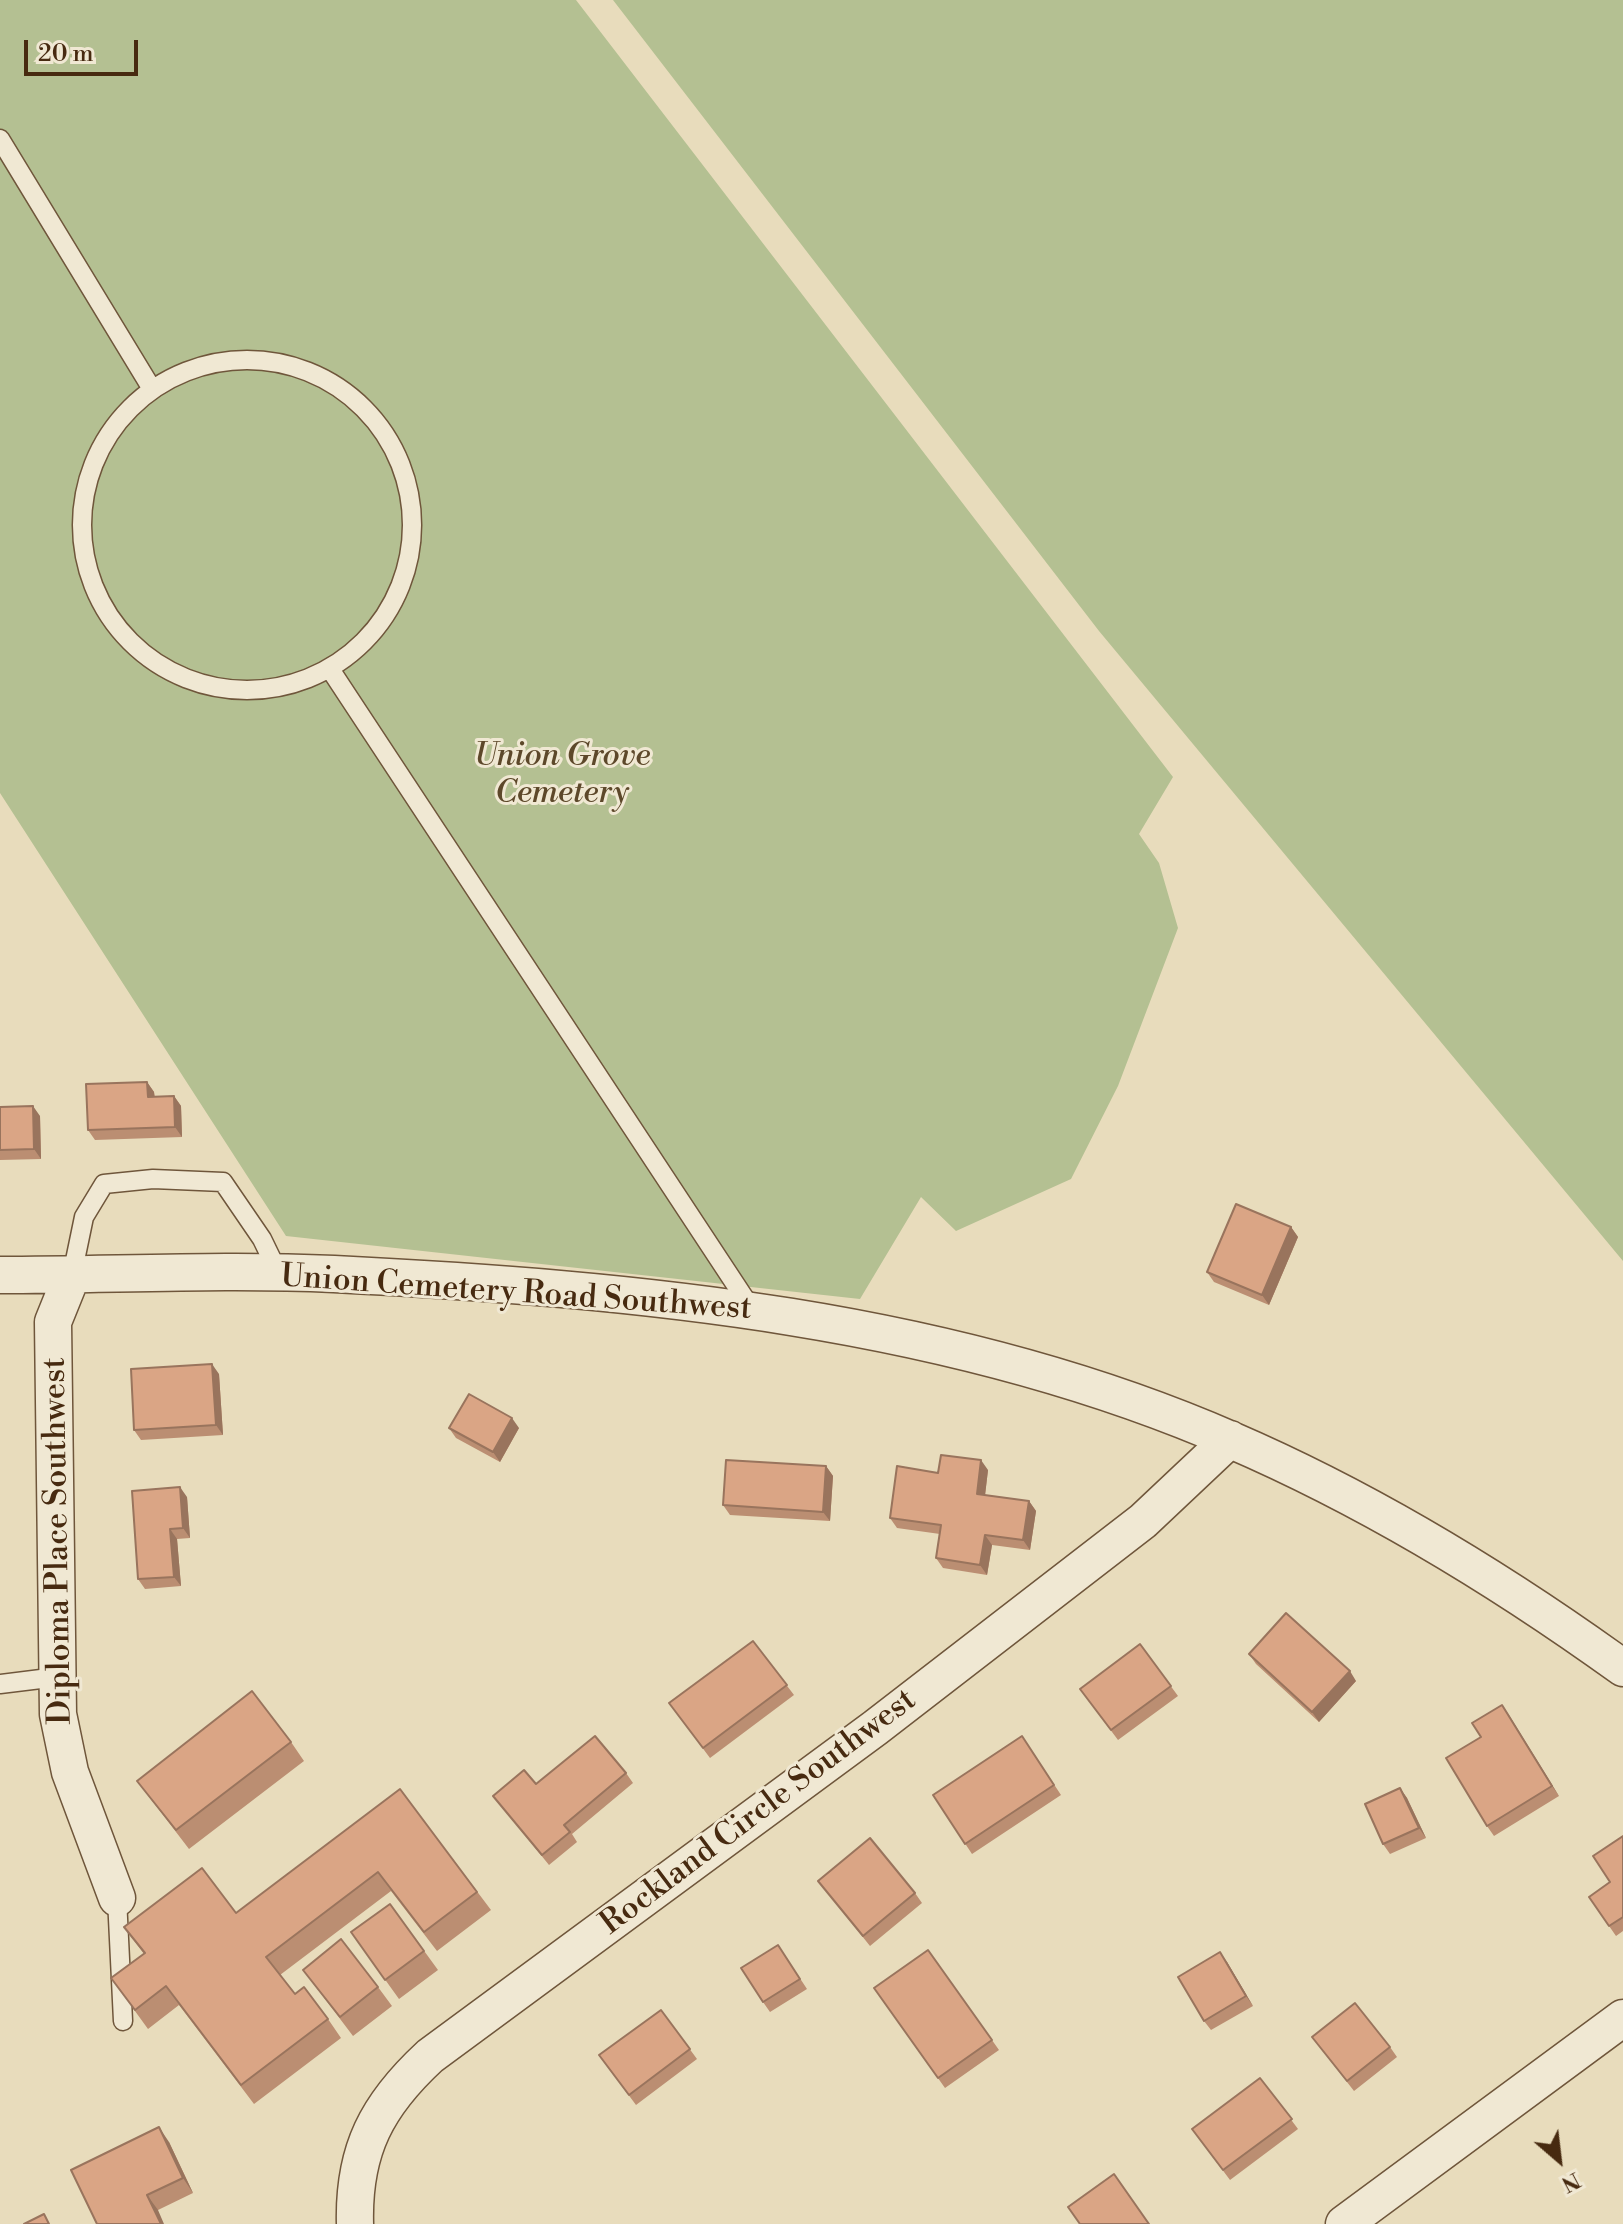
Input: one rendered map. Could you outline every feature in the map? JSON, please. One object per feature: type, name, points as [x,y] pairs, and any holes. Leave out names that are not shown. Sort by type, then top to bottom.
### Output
[{"type":"street","name":"Union Cemetery Road Southwest","points":[[0,1275],[331,1274],[580,1292],[753,1311],[930,1343],[1093,1389],[1230,1439],[1373,1510],[1475,1567],[1623,1668]]},
{"type":"street","name":"Diploma Place Southwest","points":[[72,1275],[53,1322],[58,1714],[70,1772],[117,1898]]},
{"type":"street","name":"Rockland Circle Southwest","points":[[355,2224],[359,2163],[379,2112],[397,2087],[430,2056],[875,1728],[1143,1521],[1230,1439]]},
{"type":"street","points":[[1344,2224],[1623,2018]]},
{"type":"lane","points":[[0,139],[152,389]]},
{"type":"lane","points":[[254,359],[307,370],[353,396],[388,436],[409,486],[413,539],[410,552],[400,590],[372,636],[330,669],[277,689],[220,690],[180,677],[167,672],[123,637],[92,590],[80,535],[87,479],[112,428],[152,389],[201,366],[254,359]]},
{"type":"lane","points":[[330,669],[753,1311]]},
{"type":"lane","points":[[72,1275],[84,1217],[104,1184],[153,1179],[223,1182],[262,1239],[279,1274]]},
{"type":"lane","points":[[0,1684],[57,1677]]},
{"type":"lane","points":[[117,1898],[123,2021]]},
{"type":"green space","name":"Union Grove Cemetery","points":[[0,0],[576,0],[1173,777],[1139,834],[1159,863],[1178,928],[1118,1086],[1071,1179],[956,1231],[921,1197],[860,1299],[286,1236],[0,793]]},
{"type":"green space","points":[[613,0],[1623,0],[1623,1261],[1099,631]]},
{"type":"building","points":[[147,1082],[148,1097],[174,1096],[175,1127],[88,1130],[86,1084]]},
{"type":"building","points":[[33,1106],[34,1149],[0,1150],[0,1107]]},
{"type":"building","points":[[1236,1204],[1291,1227],[1262,1295],[1207,1272]]},
{"type":"building","points":[[212,1364],[216,1425],[134,1430],[131,1369]]},
{"type":"building","points":[[469,1394],[512,1418],[493,1452],[449,1428]]},
{"type":"building","points":[[941,1455],[981,1460],[977,1494],[1029,1501],[1023,1540],[985,1535],[980,1565],[936,1558],[941,1525],[890,1518],[897,1466],[938,1473]]},
{"type":"building","points":[[726,1460],[826,1466],[823,1512],[723,1505]]},
{"type":"building","points":[[180,1487],[183,1528],[170,1529],[174,1577],[138,1579],[132,1491]]},
{"type":"building","points":[[1286,1613],[1350,1671],[1312,1712],[1249,1654]]},
{"type":"building","points":[[753,1641],[787,1685],[703,1748],[669,1703]]},
{"type":"building","points":[[1140,1644],[1171,1686],[1111,1730],[1080,1689]]},
{"type":"building","points":[[252,1691],[291,1742],[176,1830],[137,1781]]},
{"type":"building","points":[[1502,1705],[1552,1786],[1487,1826],[1446,1758],[1481,1737],[1472,1723]]},
{"type":"building","points":[[595,1736],[626,1773],[564,1825],[570,1832],[542,1855],[493,1796],[524,1770],[536,1784]]},
{"type":"building","points":[[1022,1736],[1054,1785],[965,1844],[933,1795]]},
{"type":"building","points":[[1400,1788],[1419,1828],[1383,1844],[1365,1804]]},
{"type":"building","points":[[400,1789],[477,1892],[424,1932],[378,1872],[266,1957],[295,1994],[304,1987],[328,2019],[241,2085],[166,1986],[135,2010],[111,1978],[145,1953],[124,1927],[202,1868],[236,1913]]},
{"type":"building","points":[[1623,1836],[1623,1917],[1609,1926],[1589,1897],[1610,1882],[1593,1856]]},
{"type":"building","points":[[870,1838],[915,1893],[863,1936],[818,1881]]},
{"type":"building","points":[[390,1904],[424,1951],[385,1980],[351,1932]]},
{"type":"building","points":[[341,1939],[378,1987],[340,2017],[303,1970]]},
{"type":"building","points":[[778,1945],[800,1979],[763,2002],[741,1968]]},
{"type":"building","points":[[928,1950],[992,2040],[938,2078],[874,1988]]},
{"type":"building","points":[[1220,1952],[1246,1996],[1204,2021],[1178,1977]]},
{"type":"building","points":[[1355,2003],[1390,2047],[1347,2081],[1312,2037]]},
{"type":"building","points":[[661,2010],[690,2049],[629,2095],[599,2055]]},
{"type":"building","points":[[1260,2078],[1292,2119],[1223,2170],[1192,2129]]},
{"type":"building","points":[[159,2127],[183,2178],[147,2195],[161,2224],[97,2224],[71,2170]]},
{"type":"building","points":[[1114,2174],[1149,2224],[1080,2224],[1068,2207]]},
{"type":"building","points":[[44,2214],[49,2224],[24,2224]]}]
